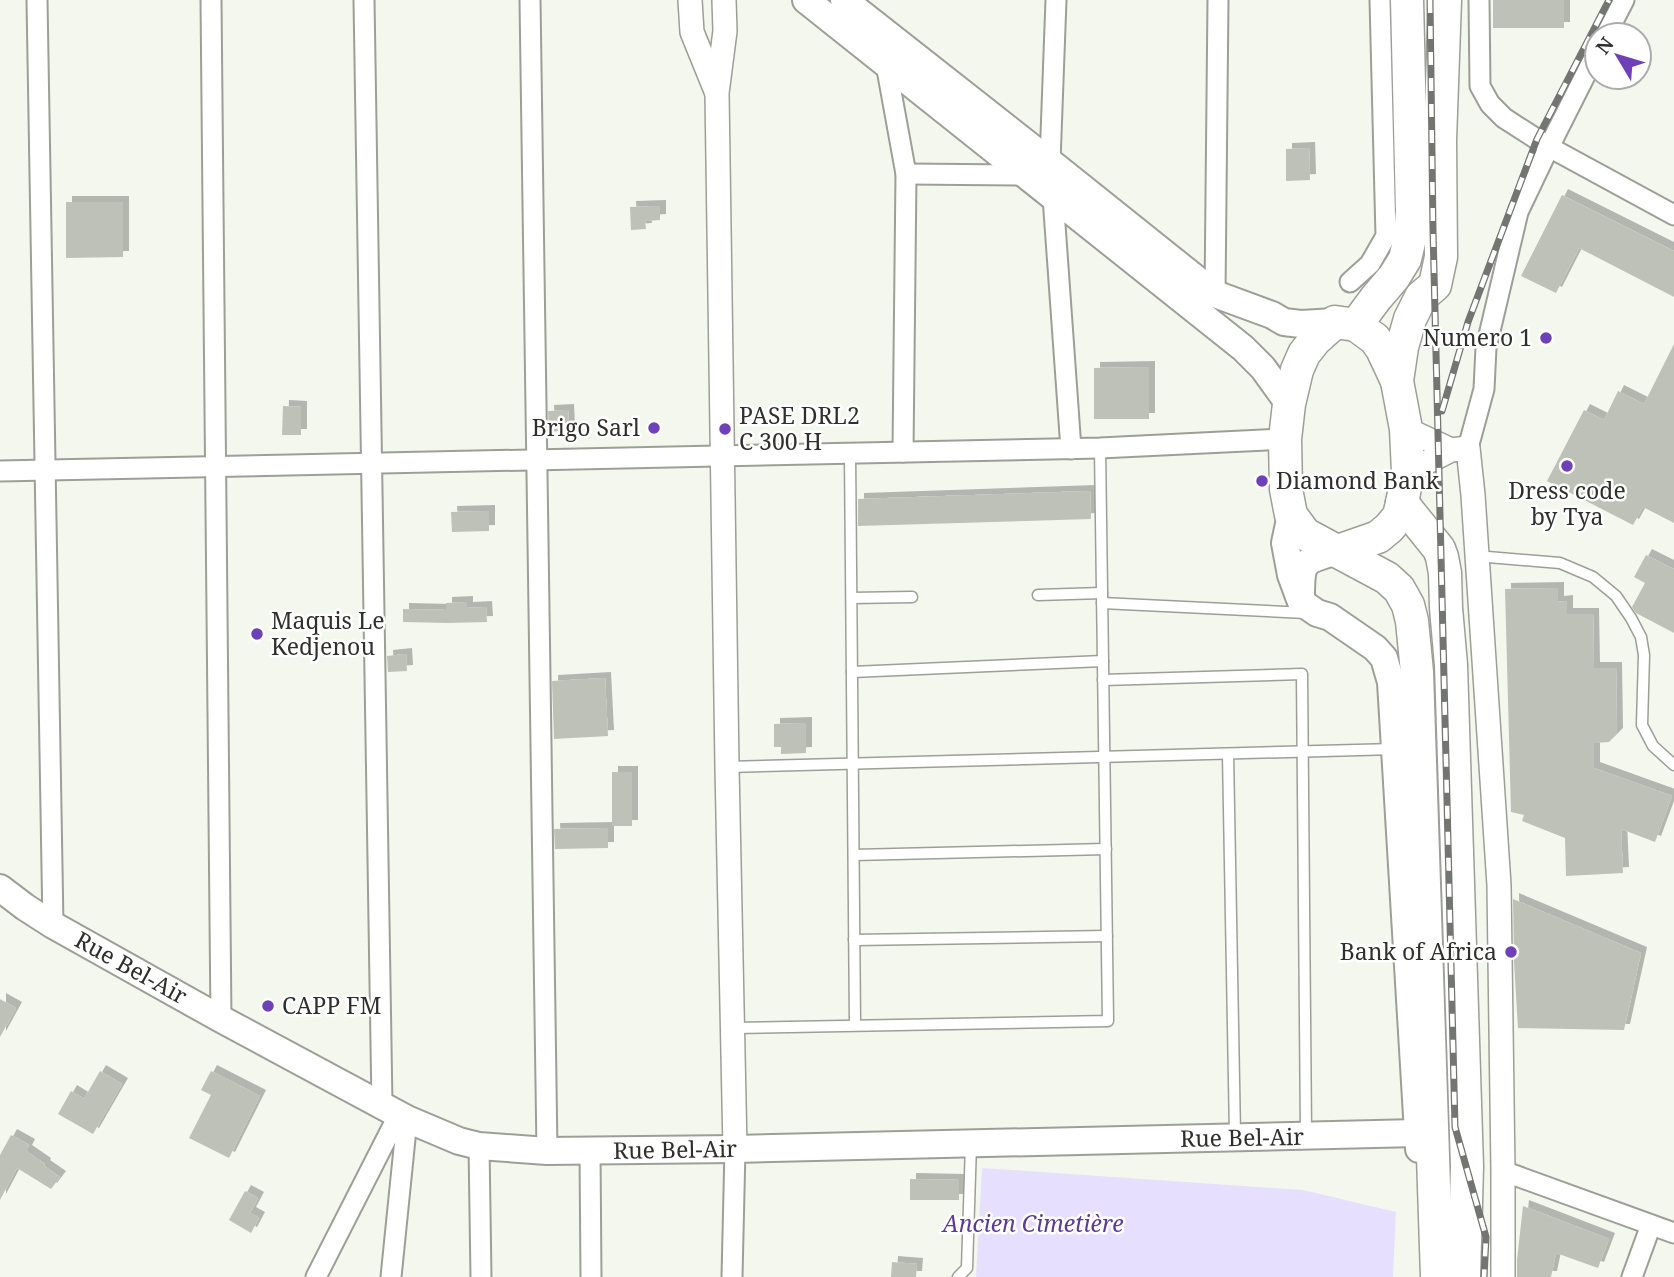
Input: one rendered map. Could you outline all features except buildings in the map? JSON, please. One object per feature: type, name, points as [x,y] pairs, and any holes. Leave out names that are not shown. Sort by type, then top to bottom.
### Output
[{"type":"highway","points":[[1407,0],[1412,211],[1405,259],[1376,298],[1345,323],[1315,340],[1304,354],[1297,370],[1289,404],[1285,439],[1286,489],[1291,515],[1305,534],[1387,578],[1399,589],[1408,604],[1412,621],[1417,672],[1435,1277]]},
{"type":"highway","points":[[1397,381],[1410,319],[1421,297],[1435,285],[1441,257],[1440,140],[1445,0]]},
{"type":"highway","points":[[1338,551],[1378,537],[1389,528],[1399,516],[1405,487],[1406,429],[1397,381],[1382,349],[1374,339],[1345,323]]},
{"type":"highway","points":[[1405,487],[1443,557],[1445,573],[1467,1166],[1464,1277]]},
{"type":"main road","points":[[806,0],[1243,348],[1263,368],[1289,404]]},
{"type":"main road","points":[[844,0],[1215,294],[1284,322],[1345,323]]},
{"type":"main road","points":[[1291,515],[1285,543],[1291,575],[1309,608],[1329,617],[1375,648],[1384,658],[1391,682],[1417,1133],[1435,1277]]},
{"type":"main road","points":[[1309,608],[1301,573],[1303,568],[1313,558],[1338,551]]},
{"type":"main road","name":"Rue Bel-Air","points":[[0,887],[53,925],[221,1019],[396,1113],[479,1146],[547,1151],[735,1149],[1417,1133]]},
{"type":"street","points":[[37,0],[53,925]]},
{"type":"street","points":[[211,0],[221,1019]]},
{"type":"street","points":[[364,0],[371,463],[396,1113],[391,1277]]},
{"type":"street","points":[[530,0],[547,1151]]},
{"type":"street","points":[[690,0],[692,32],[717,93]]},
{"type":"street","points":[[724,0],[725,31],[717,93],[721,456],[735,1149],[732,1277]]},
{"type":"street","points":[[1050,162],[1056,0]]},
{"type":"street","points":[[1215,294],[1218,0]]},
{"type":"street","points":[[1350,282],[1370,264],[1386,236],[1380,0]]},
{"type":"street","points":[[1479,0],[1480,86],[1490,104],[1504,118],[1549,147],[1674,215]]},
{"type":"street","points":[[1613,21],[1624,0]]},
{"type":"street","points":[[886,64],[906,174],[903,452]]},
{"type":"street","points":[[1405,487],[1459,449],[1484,390],[1486,348],[1518,212],[1583,80]]},
{"type":"street","points":[[906,174],[1027,175]]},
{"type":"street","points":[[1053,197],[1071,449]]},
{"type":"street","points":[[1406,429],[1459,449]]},
{"type":"street","points":[[0,471],[1071,449],[1285,439]]},
{"type":"street","points":[[1459,449],[1473,495],[1499,885],[1503,1277]]},
{"type":"street","points":[[316,1277],[396,1113]]},
{"type":"street","points":[[479,1146],[481,1277]]},
{"type":"street","points":[[590,1151],[591,1277]]},
{"type":"street","points":[[1503,1171],[1674,1233]]},
{"type":"street","points":[[1632,1277],[1651,1225]]},
{"type":"lane","points":[[733,1028],[1108,1021],[1100,448]]},
{"type":"lane","points":[[850,453],[855,1025]]},
{"type":"lane","points":[[1476,556],[1560,563],[1593,577],[1616,596],[1641,637],[1644,655],[1642,725],[1653,746],[1674,765]]},
{"type":"lane","points":[[1038,595],[1309,608]]},
{"type":"lane","points":[[852,598],[912,597]]},
{"type":"lane","points":[[852,672],[1103,661]]},
{"type":"lane","points":[[1103,680],[1302,674],[1306,1137]]},
{"type":"lane","points":[[727,767],[1395,749]]},
{"type":"lane","points":[[1228,754],[1235,1139]]},
{"type":"lane","points":[[854,855],[1106,849]]},
{"type":"lane","points":[[855,940],[1107,936]]},
{"type":"lane","points":[[958,1277],[967,1268],[972,1143]]},
{"type":"green space","name":"Ancien Cimetière","points":[[982,1168],[1303,1190],[1396,1212],[1393,1277],[976,1277]]},
{"type":"railway","points":[[1430,0],[1433,230],[1455,1127],[1486,1237],[1484,1277]]},
{"type":"railway","points":[[1442,411],[1468,322],[1537,139],[1609,0]]},
{"type":"place","name":"Numero 1","points":[[1546,338]]},
{"type":"place","name":"Brigo Sarl","points":[[654,428]]},
{"type":"place","name":"PASE DRL2 C 300 H","points":[[725,429]]},
{"type":"place","name":"Dress code by Tya","points":[[1567,466]]},
{"type":"place","name":"Diamond Bank","points":[[1262,481]]},
{"type":"place","name":"Maquis Le Kedjenou","points":[[257,634]]},
{"type":"place","name":"Bank of Africa","points":[[1511,952]]},
{"type":"place","name":"CAPP FM","points":[[268,1006]]}]
